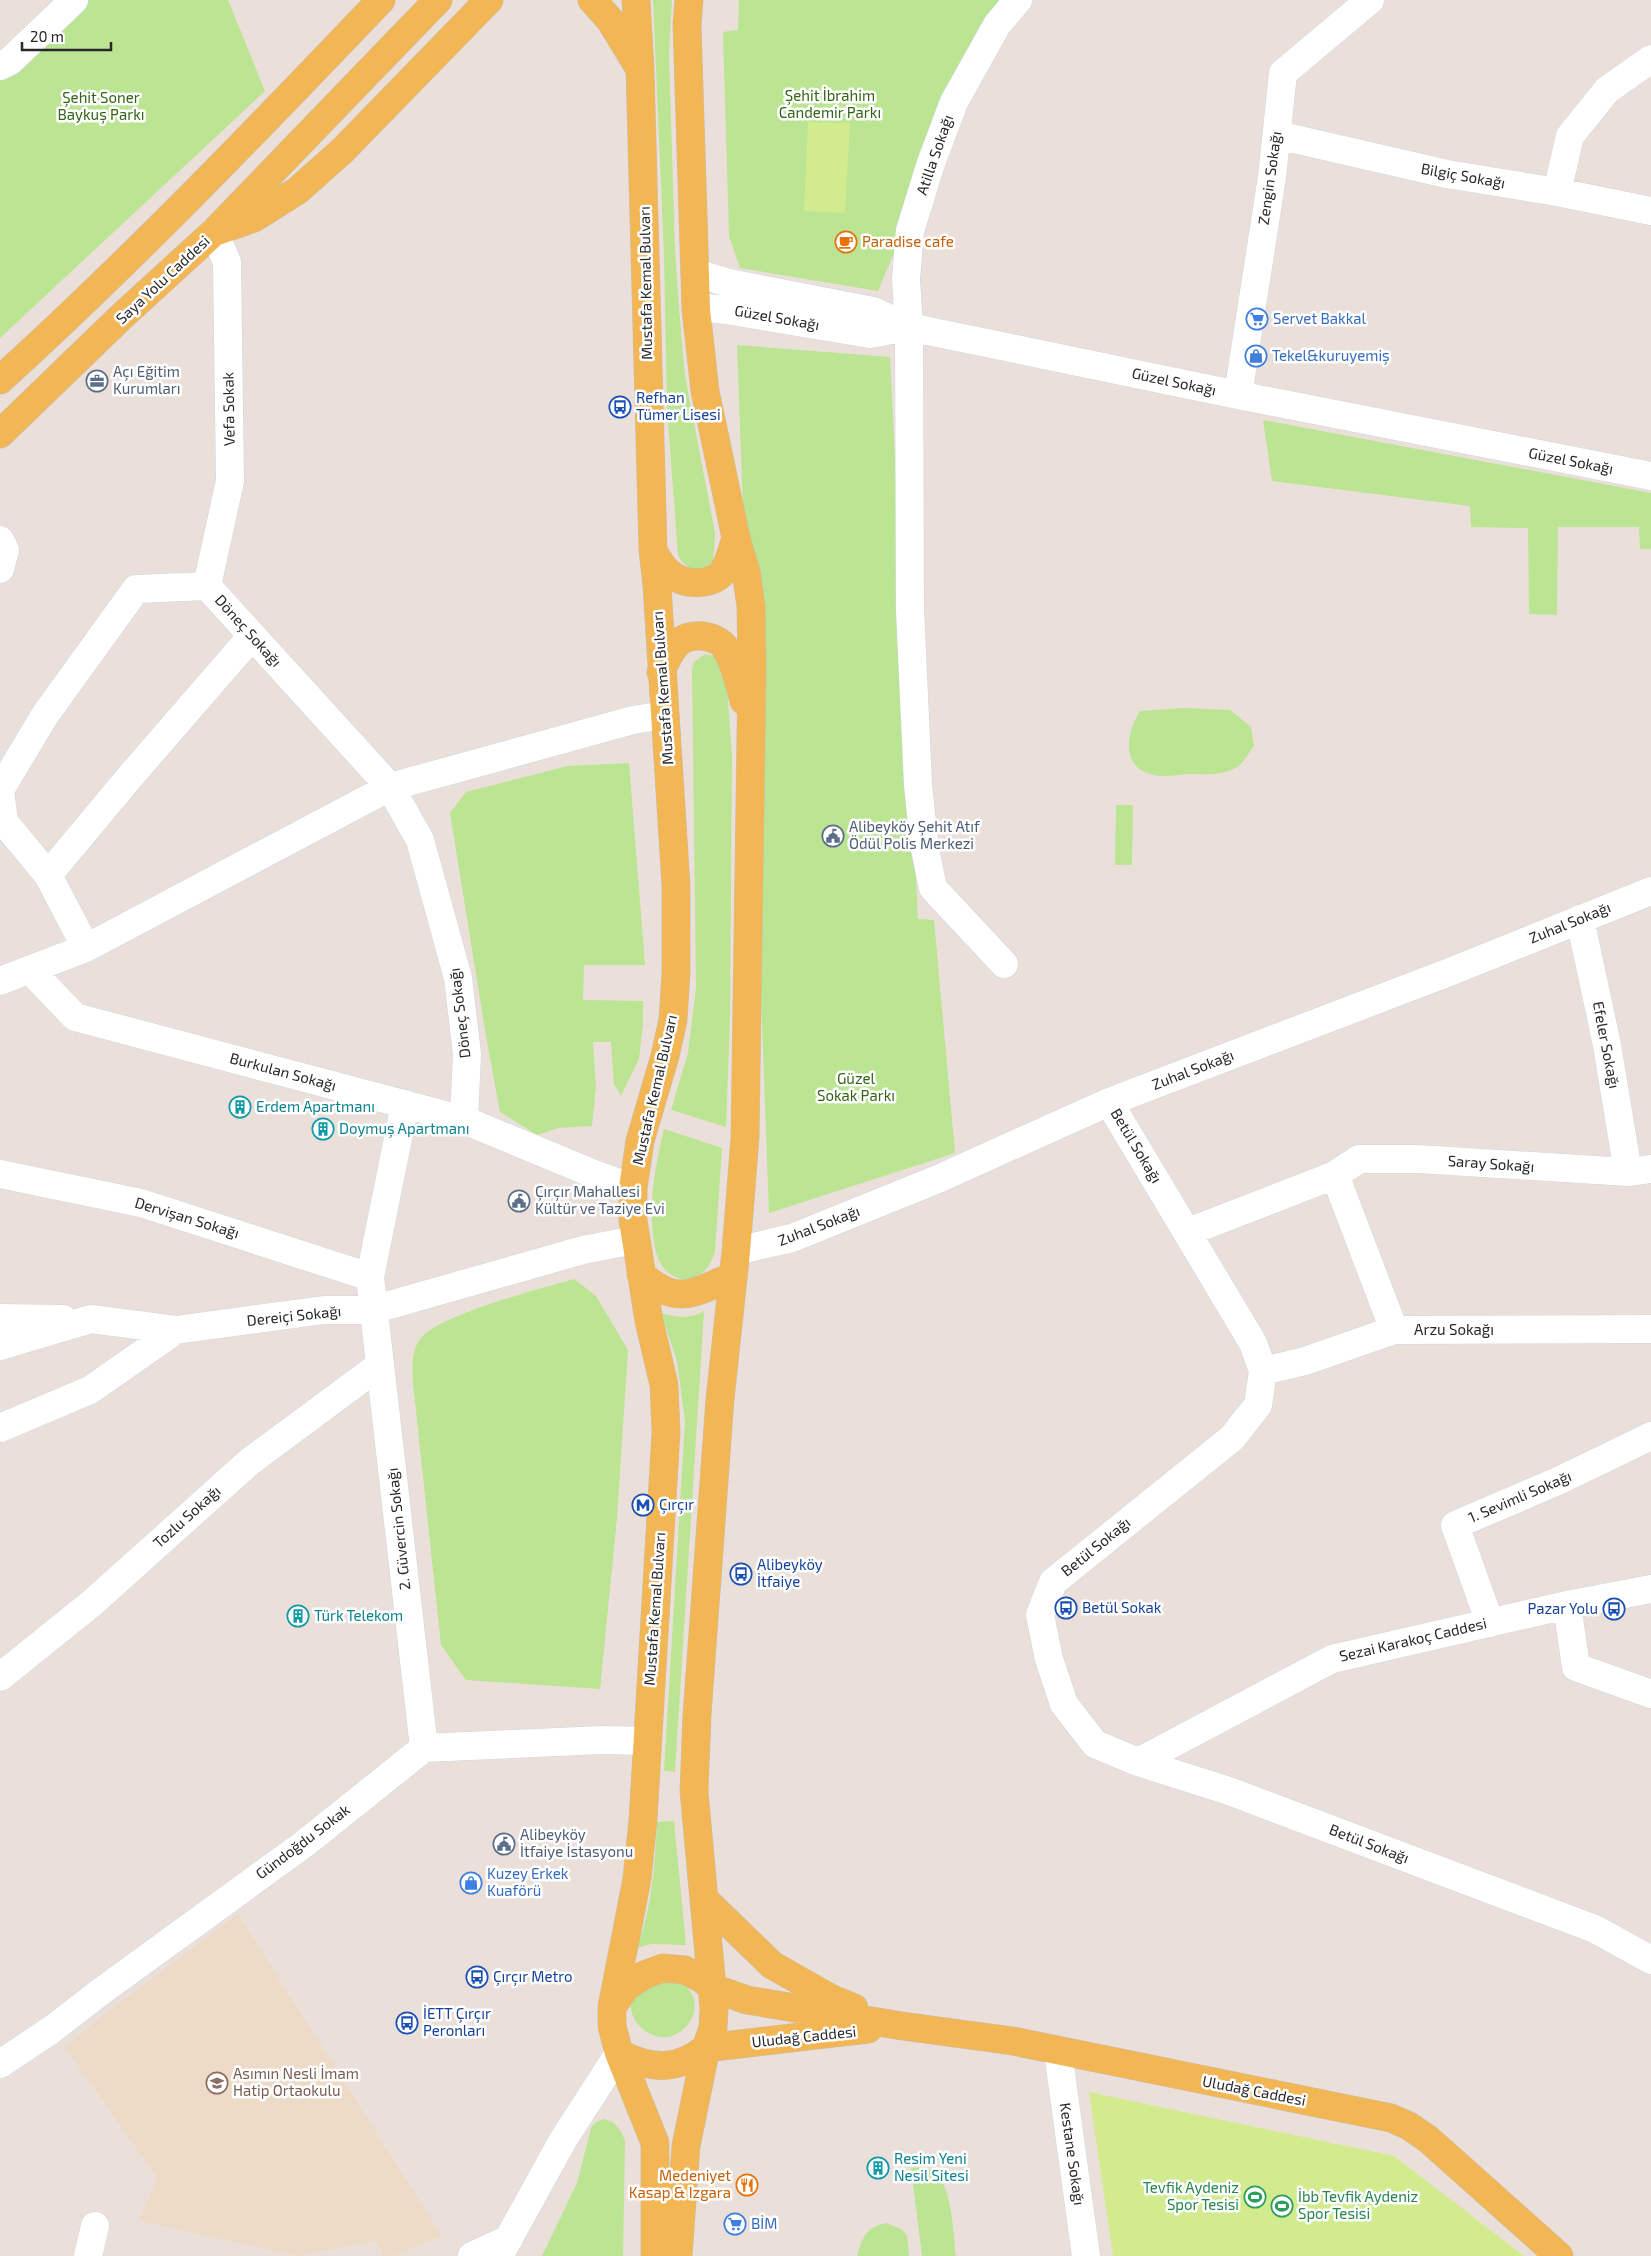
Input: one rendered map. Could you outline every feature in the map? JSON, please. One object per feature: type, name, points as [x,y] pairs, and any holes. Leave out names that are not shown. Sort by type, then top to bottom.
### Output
[{"type":"main road","points":[[0,380],[111,275],[285,100],[381,0]]},
{"type":"main road","points":[[214,232],[438,0]]},
{"type":"main road","name":"Saya Yolu Caddesi","points":[[0,434],[121,317],[214,232],[254,218],[297,191],[342,151],[489,0]]},
{"type":"main road","points":[[592,0],[610,20],[640,69]]},
{"type":"main road","name":"Mustafa Kemal Bulvarı","points":[[636,0],[640,69],[652,550],[657,596],[676,886],[676,982],[673,1020],[665,1056],[640,1141],[633,1188],[635,1240],[640,1274],[664,1385],[666,1432],[643,1820],[637,1879],[612,2007],[612,2026],[619,2053],[655,2143],[655,2256]]},
{"type":"main road","points":[[678,2256],[686,2146],[706,2048],[713,2028],[713,1988],[694,1791],[697,1715],[720,1399],[745,1138],[753,726],[751,606],[746,572],[736,538],[705,392],[696,310],[687,24],[689,0]]},
{"type":"main road","points":[[652,550],[660,565],[679,581],[695,583],[712,581],[721,574],[736,538]]},
{"type":"main road","points":[[661,672],[669,654],[683,638],[697,635],[711,638],[724,645],[731,659],[753,726]]},
{"type":"main road","points":[[640,1274],[662,1291],[674,1294],[702,1291],[734,1263]]},
{"type":"main road","name":"Uludağ Caddesi","points":[[705,1900],[772,1965],[832,1999],[902,2026]]},
{"type":"main road","points":[[612,2007],[626,1987],[644,1975],[663,1968],[685,1970],[702,1979],[713,1988]]},
{"type":"main road","name":"Uludağ Caddesi","points":[[713,1988],[747,2000],[902,2026],[1013,2042],[1391,2118],[1409,2126],[1428,2140],[1559,2256]]},
{"type":"main road","name":"Uludağ Caddesi","points":[[706,2048],[902,2026]]},
{"type":"main road","points":[[619,2053],[635,2062],[653,2065],[672,2065],[691,2059],[706,2048]]},
{"type":"street","points":[[0,66],[10,61],[74,0]]},
{"type":"street","name":"Atilla Sokağı","points":[[1004,964],[933,888],[924,844],[918,784],[910,609],[910,327],[906,278],[910,231],[931,163],[954,102],[997,25],[1018,0]]},
{"type":"street","name":"Zengin Sokağı","points":[[1238,395],[1277,135],[1283,73],[1370,0]]},
{"type":"street","points":[[1557,192],[1570,136],[1607,90],[1651,59]]},
{"type":"street","name":"Bilgiç Sokağı","points":[[1277,135],[1446,174],[1557,192],[1651,211]]},
{"type":"street","name":"Vefa Sokak","points":[[207,586],[230,481],[227,262],[214,232]]},
{"type":"street","points":[[695,273],[729,283],[873,311],[910,327]]},
{"type":"street","name":"Güzel Sokağı","points":[[696,310],[707,308],[726,310],[870,334],[910,327],[1238,395],[1651,476]]},
{"type":"street","points":[[0,540],[4,550],[0,569]]},
{"type":"street","name":"Döneç Sokağı","points":[[86,948],[48,875],[4,822],[0,790],[45,714],[136,589],[207,586],[390,787],[420,840],[458,978],[466,1054],[464,1120]]},
{"type":"street","points":[[48,875],[128,778],[252,636]]},
{"type":"street","points":[[0,981],[31,971],[86,948],[390,787],[633,720],[665,715]]},
{"type":"street","name":"Zuhal Sokağı","points":[[734,1263],[938,1179],[1109,1102],[1447,973],[1651,891]]},
{"type":"street","name":"Efeler Sokağı","points":[[1580,919],[1607,1045],[1640,1171]]},
{"type":"street","name":"Burkulan Sokağı","points":[[31,971],[75,1017],[464,1120],[594,1174],[633,1188]]},
{"type":"street","name":"Betül Sokağı","points":[[1109,1102],[1253,1344],[1263,1371],[1258,1405],[1232,1438],[1053,1582],[1040,1615],[1049,1659],[1064,1704],[1095,1744],[1138,1762],[1229,1791],[1595,1929],[1651,1960]]},
{"type":"street","name":"2. Güvercin Sokağı","points":[[405,1104],[370,1277],[372,1310],[424,1748]]},
{"type":"street","name":"Saray Sokağı","points":[[1188,1232],[1335,1175],[1360,1159],[1418,1159],[1640,1171]]},
{"type":"street","name":"Dervişan Sokağı","points":[[0,1174],[141,1203],[370,1277]]},
{"type":"street","points":[[1335,1175],[1394,1330]]},
{"type":"street","name":"Dereiçi Sokağı","points":[[0,1428],[90,1390],[176,1330],[324,1310],[372,1310],[583,1250],[635,1240]]},
{"type":"street","points":[[0,1318],[92,1319],[176,1330]]},
{"type":"street","points":[[0,1346],[92,1319]]},
{"type":"street","name":"Arzu Sokağı","points":[[1263,1371],[1305,1361],[1394,1330],[1651,1329]]},
{"type":"street","name":"Tozlu Sokağı","points":[[0,1677],[92,1602],[248,1463],[380,1365]]},
{"type":"street","name":"1. Sevimli Sokağı","points":[[1490,1623],[1454,1525],[1558,1481],[1651,1436]]},
{"type":"street","name":"Sezai Karakoç Caddesi","points":[[1138,1762],[1332,1659],[1567,1605],[1651,1589]]},
{"type":"street","points":[[1567,1605],[1576,1667],[1651,1694]]},
{"type":"street","points":[[424,1748],[602,1740],[647,1742]]},
{"type":"street","name":"Gündoğdu Sokak","points":[[0,2064],[51,2030],[304,1844],[424,1748]]},
{"type":"street","name":"Kestane Sokağı","points":[[1058,2052],[1086,2256]]},
{"type":"street","points":[[472,2256],[504,2247],[563,2140],[619,2053]]},
{"type":"street","points":[[88,2256],[95,2226]]},
{"type":"shaded area","name":"Asımın Nesli İmam Hatip Ortaokulu","points":[[238,1914],[442,2236],[393,2256],[383,2256],[376,2241],[297,2256],[139,2221],[157,2178],[65,2047],[93,2023]]},
{"type":"green space","name":"Şehit Soner Baykuş Parkı","points":[[75,0],[228,0],[265,91],[0,338],[0,50],[62,12]]},
{"type":"green space","points":[[653,0],[672,0],[669,54],[675,252],[679,308],[685,376],[715,533],[712,566],[696,570],[684,564],[678,555],[667,409],[664,253]]},
{"type":"green space","name":"Şehit İbrahim Candemir Parkı","points":[[739,0],[1001,0],[878,291],[740,268],[729,236],[723,32],[738,30]]},
{"type":"green space","points":[[808,122],[850,123],[845,213],[804,211]]},
{"type":"green space","name":"Güzel Sokak Parkı","points":[[737,345],[890,357],[918,919],[934,920],[955,1153],[769,1213]]},
{"type":"green space","points":[[1263,420],[1651,493],[1651,549],[1640,549],[1639,527],[1558,527],[1557,615],[1529,614],[1528,528],[1471,527],[1470,506],[1272,481]]},
{"type":"green space","points":[[705,654],[718,657],[726,674],[732,755],[730,1016],[726,1127],[671,1110],[688,1053],[696,988],[692,669],[694,662]]},
{"type":"green space","points":[[1184,708],[1230,710],[1251,727],[1254,746],[1242,763],[1232,770],[1213,774],[1159,776],[1140,770],[1130,756],[1129,747],[1132,728],[1140,711]]},
{"type":"green space","points":[[629,763],[645,965],[584,965],[583,1000],[643,1001],[643,1023],[639,1059],[621,1096],[614,1084],[611,1042],[593,1042],[596,1087],[592,1126],[558,1128],[537,1135],[500,1112],[450,813],[466,792],[568,766]]},
{"type":"green space","points":[[1116,805],[1133,805],[1132,865],[1115,865]]},
{"type":"green space","points":[[664,1129],[722,1148],[715,1251],[710,1264],[702,1273],[693,1278],[684,1279],[674,1276],[666,1270],[659,1261],[655,1248],[652,1218],[653,1188]]},
{"type":"green space","points":[[574,1279],[596,1296],[628,1350],[617,1518],[600,1689],[466,1680],[441,1645],[413,1383],[412,1365],[415,1348],[421,1338],[432,1329],[469,1311]]},
{"type":"green space","points":[[704,1311],[675,1772],[664,1771],[685,1421],[677,1361],[661,1313],[683,1317],[699,1314]]},
{"type":"green space","points":[[674,1821],[686,1945],[651,1944],[637,1948],[646,1917],[654,1870],[657,1822]]},
{"type":"green space","points":[[646,1979],[684,1983],[691,1993],[694,2000],[694,2013],[687,2025],[677,2034],[664,2037],[656,2036],[642,2029],[633,2016],[631,2002],[636,1990]]},
{"type":"green space","name":"İbb Tevfik Aydeniz Spor Tesisi","points":[[1089,2092],[1394,2156],[1524,2256],[1113,2256]]},
{"type":"green space","points":[[603,2119],[617,2126],[625,2141],[623,2256],[542,2256],[577,2183],[591,2128],[596,2122]]},
{"type":"green space","points":[[911,2168],[927,2168],[936,2173],[942,2181],[950,2206],[956,2256],[922,2256]]},
{"type":"green space","points":[[886,2223],[901,2229],[907,2235],[909,2256],[857,2256],[866,2234],[873,2228]]},
{"type":"place","name":"Paradise cafe","points":[[846,242]]},
{"type":"place","name":"Servet Bakkal","points":[[1257,319]]},
{"type":"place","name":"Tekel&kuruyemiş","points":[[1256,356]]},
{"type":"place","name":"Açı Eğitim Kurumları","points":[[97,381]]},
{"type":"place","name":"Refhan Tümer Lisesi","points":[[620,407]]},
{"type":"place","name":"Alibeyköy Şehit Atıf Ödül Polis Merkezi","points":[[833,836]]},
{"type":"place","name":"Erdem Apartmanı","points":[[240,1107]]},
{"type":"place","name":"Doymuş Apartmanı","points":[[323,1129]]},
{"type":"place","name":"Çırçır Mahallesi Kültür ve Taziye Evi","points":[[519,1201]]},
{"type":"place","name":"Çırçır","points":[[643,1505]]},
{"type":"place","name":"Alibeyköy İtfaiye","points":[[741,1574]]},
{"type":"place","name":"Betül Sokak","points":[[1066,1608]]},
{"type":"place","name":"Pazar Yolu","points":[[1614,1609]]},
{"type":"place","name":"Türk Telekom","points":[[298,1616]]},
{"type":"place","name":"Alibeyköy İtfaiye İstasyonu","points":[[504,1844]]},
{"type":"place","name":"Kuzey Erkek Kuaförü","points":[[471,1883]]},
{"type":"place","name":"Çırçır Metro","points":[[477,1977]]},
{"type":"place","name":"İETT Çırçır Peronları","points":[[407,2023]]},
{"type":"place","name":"Asımın Nesli İmam Hatip Ortaokulu","points":[[217,2083]]},
{"type":"place","name":"Resim Yeni Nesil Sitesi","points":[[878,2168]]},
{"type":"place","name":"Medeniyet Kasap & Izgara","points":[[747,2185]]},
{"type":"place","name":"Tevfik Aydeniz Spor Tesisi","points":[[1255,2197]]},
{"type":"place","name":"İbb Tevfik Aydeniz Spor Tesisi","points":[[1282,2206]]},
{"type":"place","name":"BİM","points":[[735,2224]]}]
